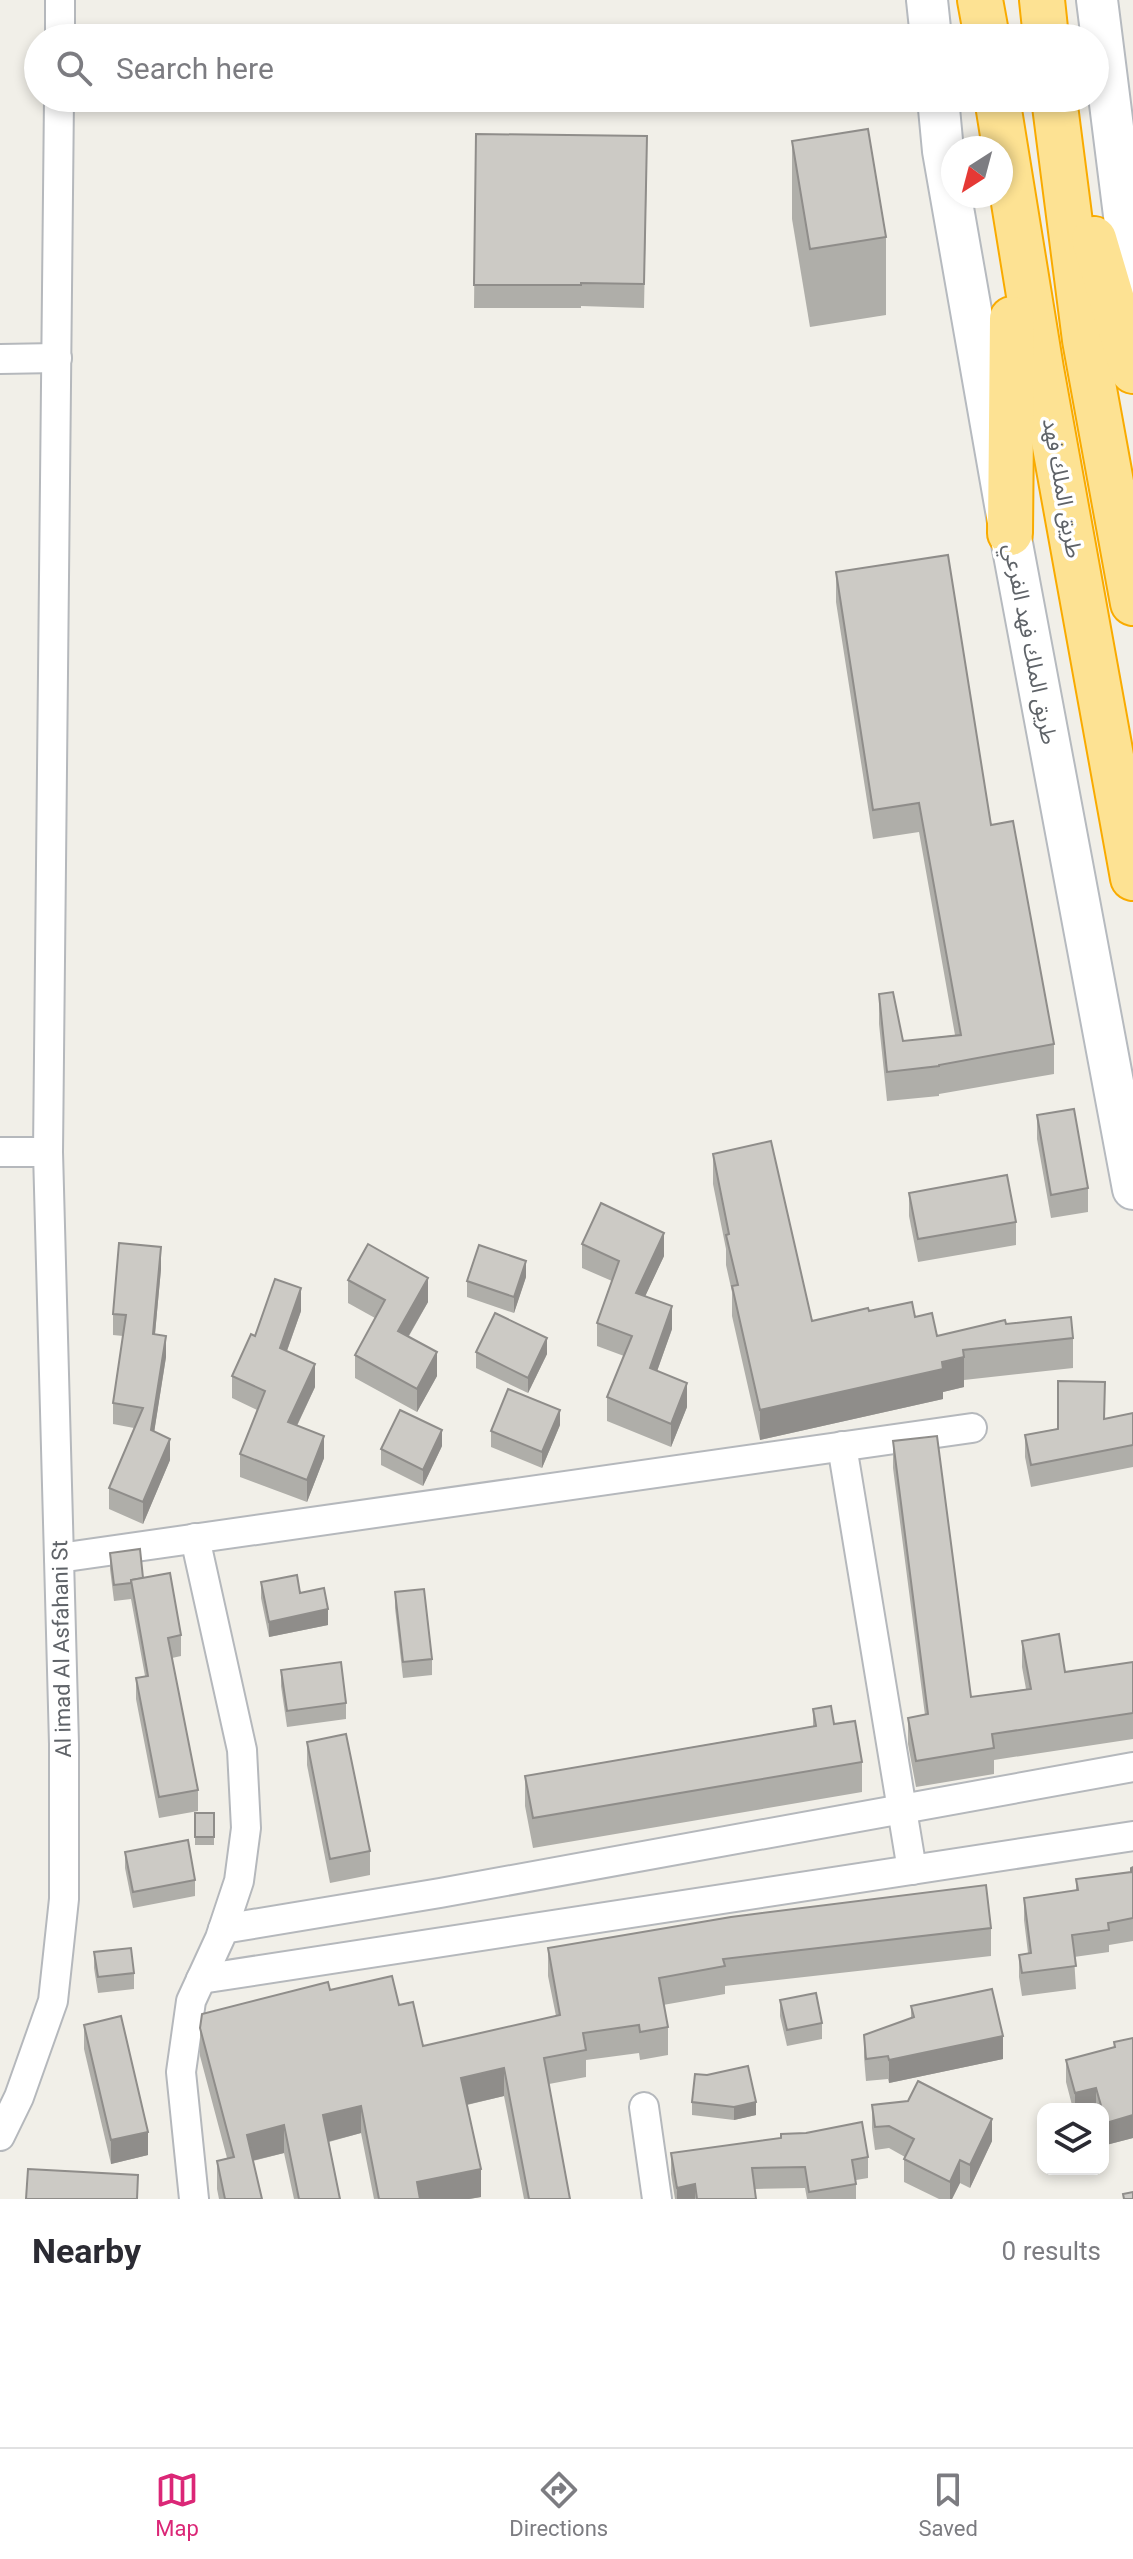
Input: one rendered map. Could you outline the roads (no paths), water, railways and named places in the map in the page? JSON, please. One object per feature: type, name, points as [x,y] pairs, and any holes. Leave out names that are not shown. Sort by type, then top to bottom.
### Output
[{"type":"highway","points":[[980,0],[984,24]]},
{"type":"highway","points":[[1042,0],[1045,24]]},
{"type":"highway","name":"طريق الملك فهد","points":[[999,112],[1003,136]]},
{"type":"highway","points":[[1057,112],[1085,340],[1133,603]]},
{"type":"highway","points":[[1059,112],[1133,371]]},
{"type":"highway","name":"طريق الملك فهد","points":[[1013,199],[1133,878]]},
{"type":"highway","points":[[1010,533],[1012,208]]},
{"type":"main road","points":[[927,0],[930,24]]},
{"type":"main road","points":[[1097,0],[1100,24]]},
{"type":"main road","points":[[1109,96],[1133,287]]},
{"type":"main road","name":"طريق الملك فهد الفرعي","points":[[939,112],[943,151],[1010,533],[1133,1189]]},
{"type":"street","points":[[60,0],[60,24]]},
{"type":"street","name":"Al imad Al Asfahani St","points":[[0,2136],[19,2097],[53,2001],[62,1913],[64,1744],[48,1152],[59,112]]},
{"type":"street","points":[[0,359],[57,358]]},
{"type":"street","points":[[0,1152],[48,1152]]},
{"type":"street","points":[[59,1558],[972,1428]]},
{"type":"street","points":[[842,1446],[912,1870]]},
{"type":"street","points":[[194,2199],[181,2072],[191,2001],[223,1929],[239,1881],[246,1828],[242,1750],[195,1538]]},
{"type":"street","points":[[223,1929],[440,1893],[1133,1767]]},
{"type":"street","points":[[201,1979],[1133,1836]]},
{"type":"street","points":[[644,2107],[657,2199]]}]
